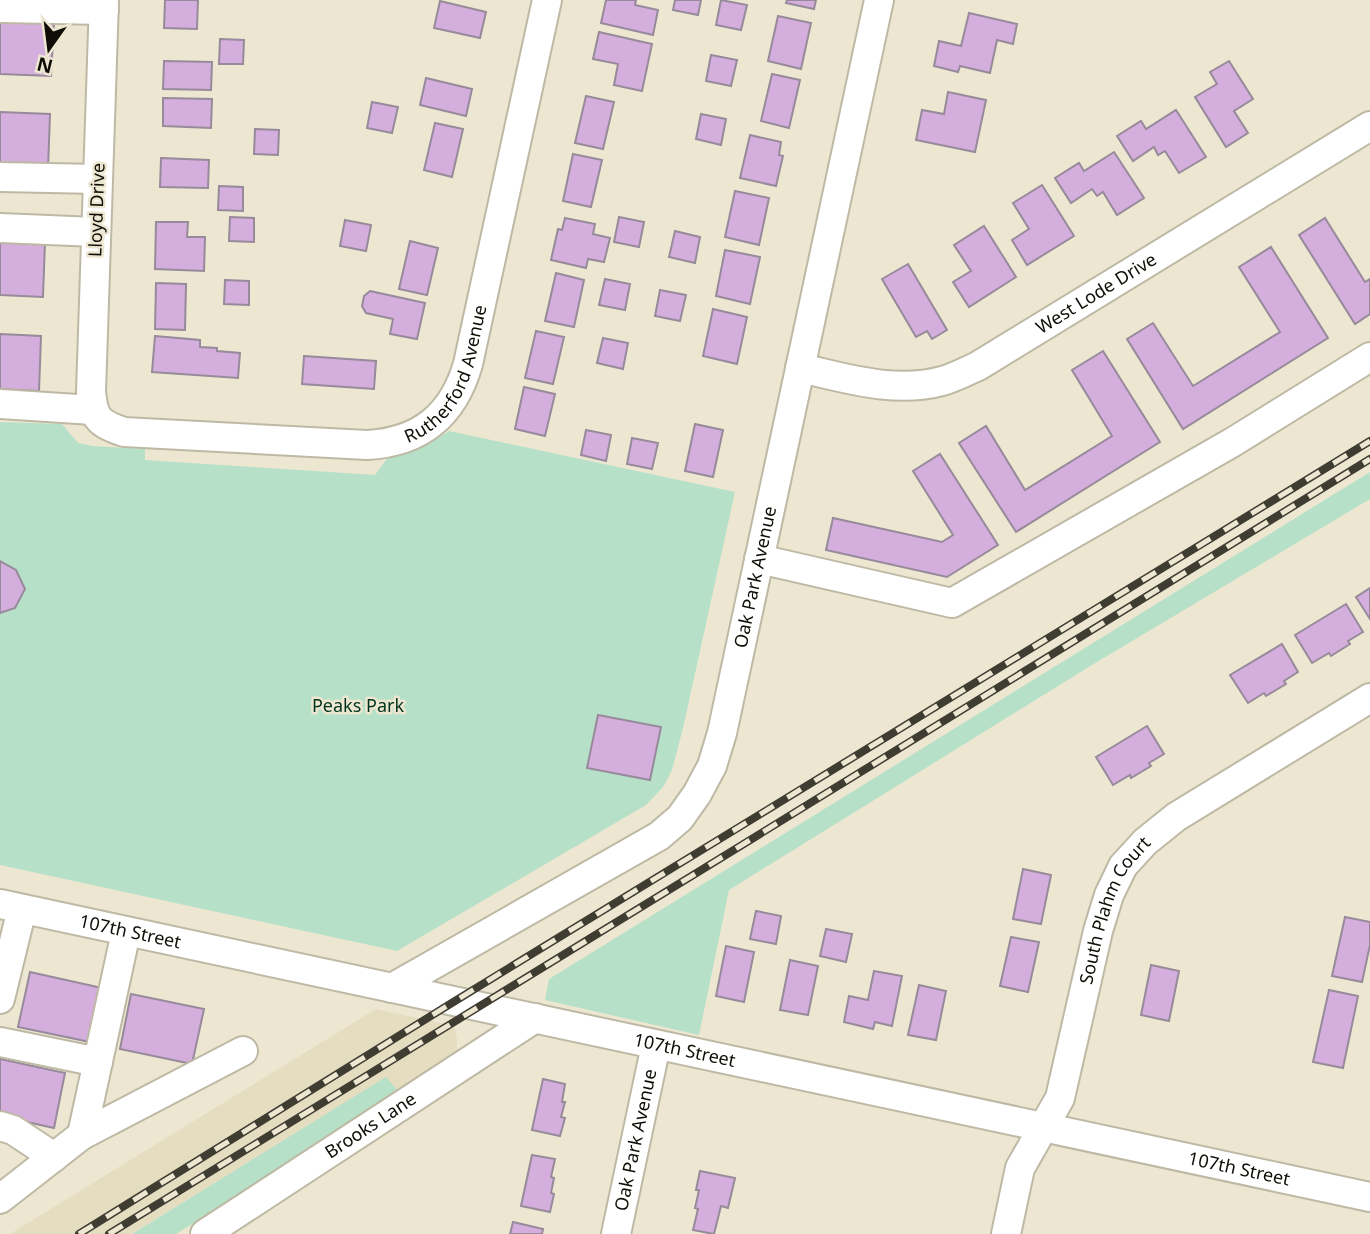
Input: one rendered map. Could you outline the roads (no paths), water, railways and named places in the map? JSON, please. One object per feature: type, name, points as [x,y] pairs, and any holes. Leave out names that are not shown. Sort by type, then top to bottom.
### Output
[{"type":"street","name":"Rutherford Avenue","points":[[0,404],[95,414],[106,426],[124,432],[367,445],[410,437],[433,423],[460,389],[468,364],[547,0]]},
{"type":"street","name":"Oak Park Avenue","points":[[392,988],[659,836],[680,818],[712,766],[722,733],[879,0]]},
{"type":"street","name":"Lloyd Drive","points":[[95,414],[91,392],[104,5]]},
{"type":"street","points":[[0,8],[104,5]]},
{"type":"street","name":"West Lode Drive","points":[[800,368],[883,385],[910,386],[943,381],[978,366],[1370,126]]},
{"type":"street","points":[[0,177],[98,179]]},
{"type":"street","points":[[0,228],[96,232]]},
{"type":"street","points":[[759,559],[952,603],[1233,442],[1370,357]]},
{"type":"street","name":"South Plahm Court","points":[[1006,1234],[1020,1168],[1060,1098],[1098,931],[1109,895],[1123,866],[1145,842],[1176,817],[1370,698]]},
{"type":"street","points":[[0,999],[11,907]]},
{"type":"street","name":"107th Street","points":[[11,907],[1370,1198]]},
{"type":"street","points":[[82,1135],[126,932]]},
{"type":"street","name":"Brooks Lane","points":[[208,1233],[535,1018]]},
{"type":"street","points":[[0,1042],[98,1062]]},
{"type":"street","name":"Oak Park Avenue","points":[[616,1234],[656,1045]]},
{"type":"street","points":[[0,1199],[82,1135],[243,1051]]},
{"type":"street","points":[[0,1126],[13,1130],[54,1157]]},
{"type":"railway","points":[[79,1234],[1370,441]]},
{"type":"railway","points":[[109,1234],[1370,459]]},
{"type":"park label","name":"Peaks Park","points":[[358,706]]}]
